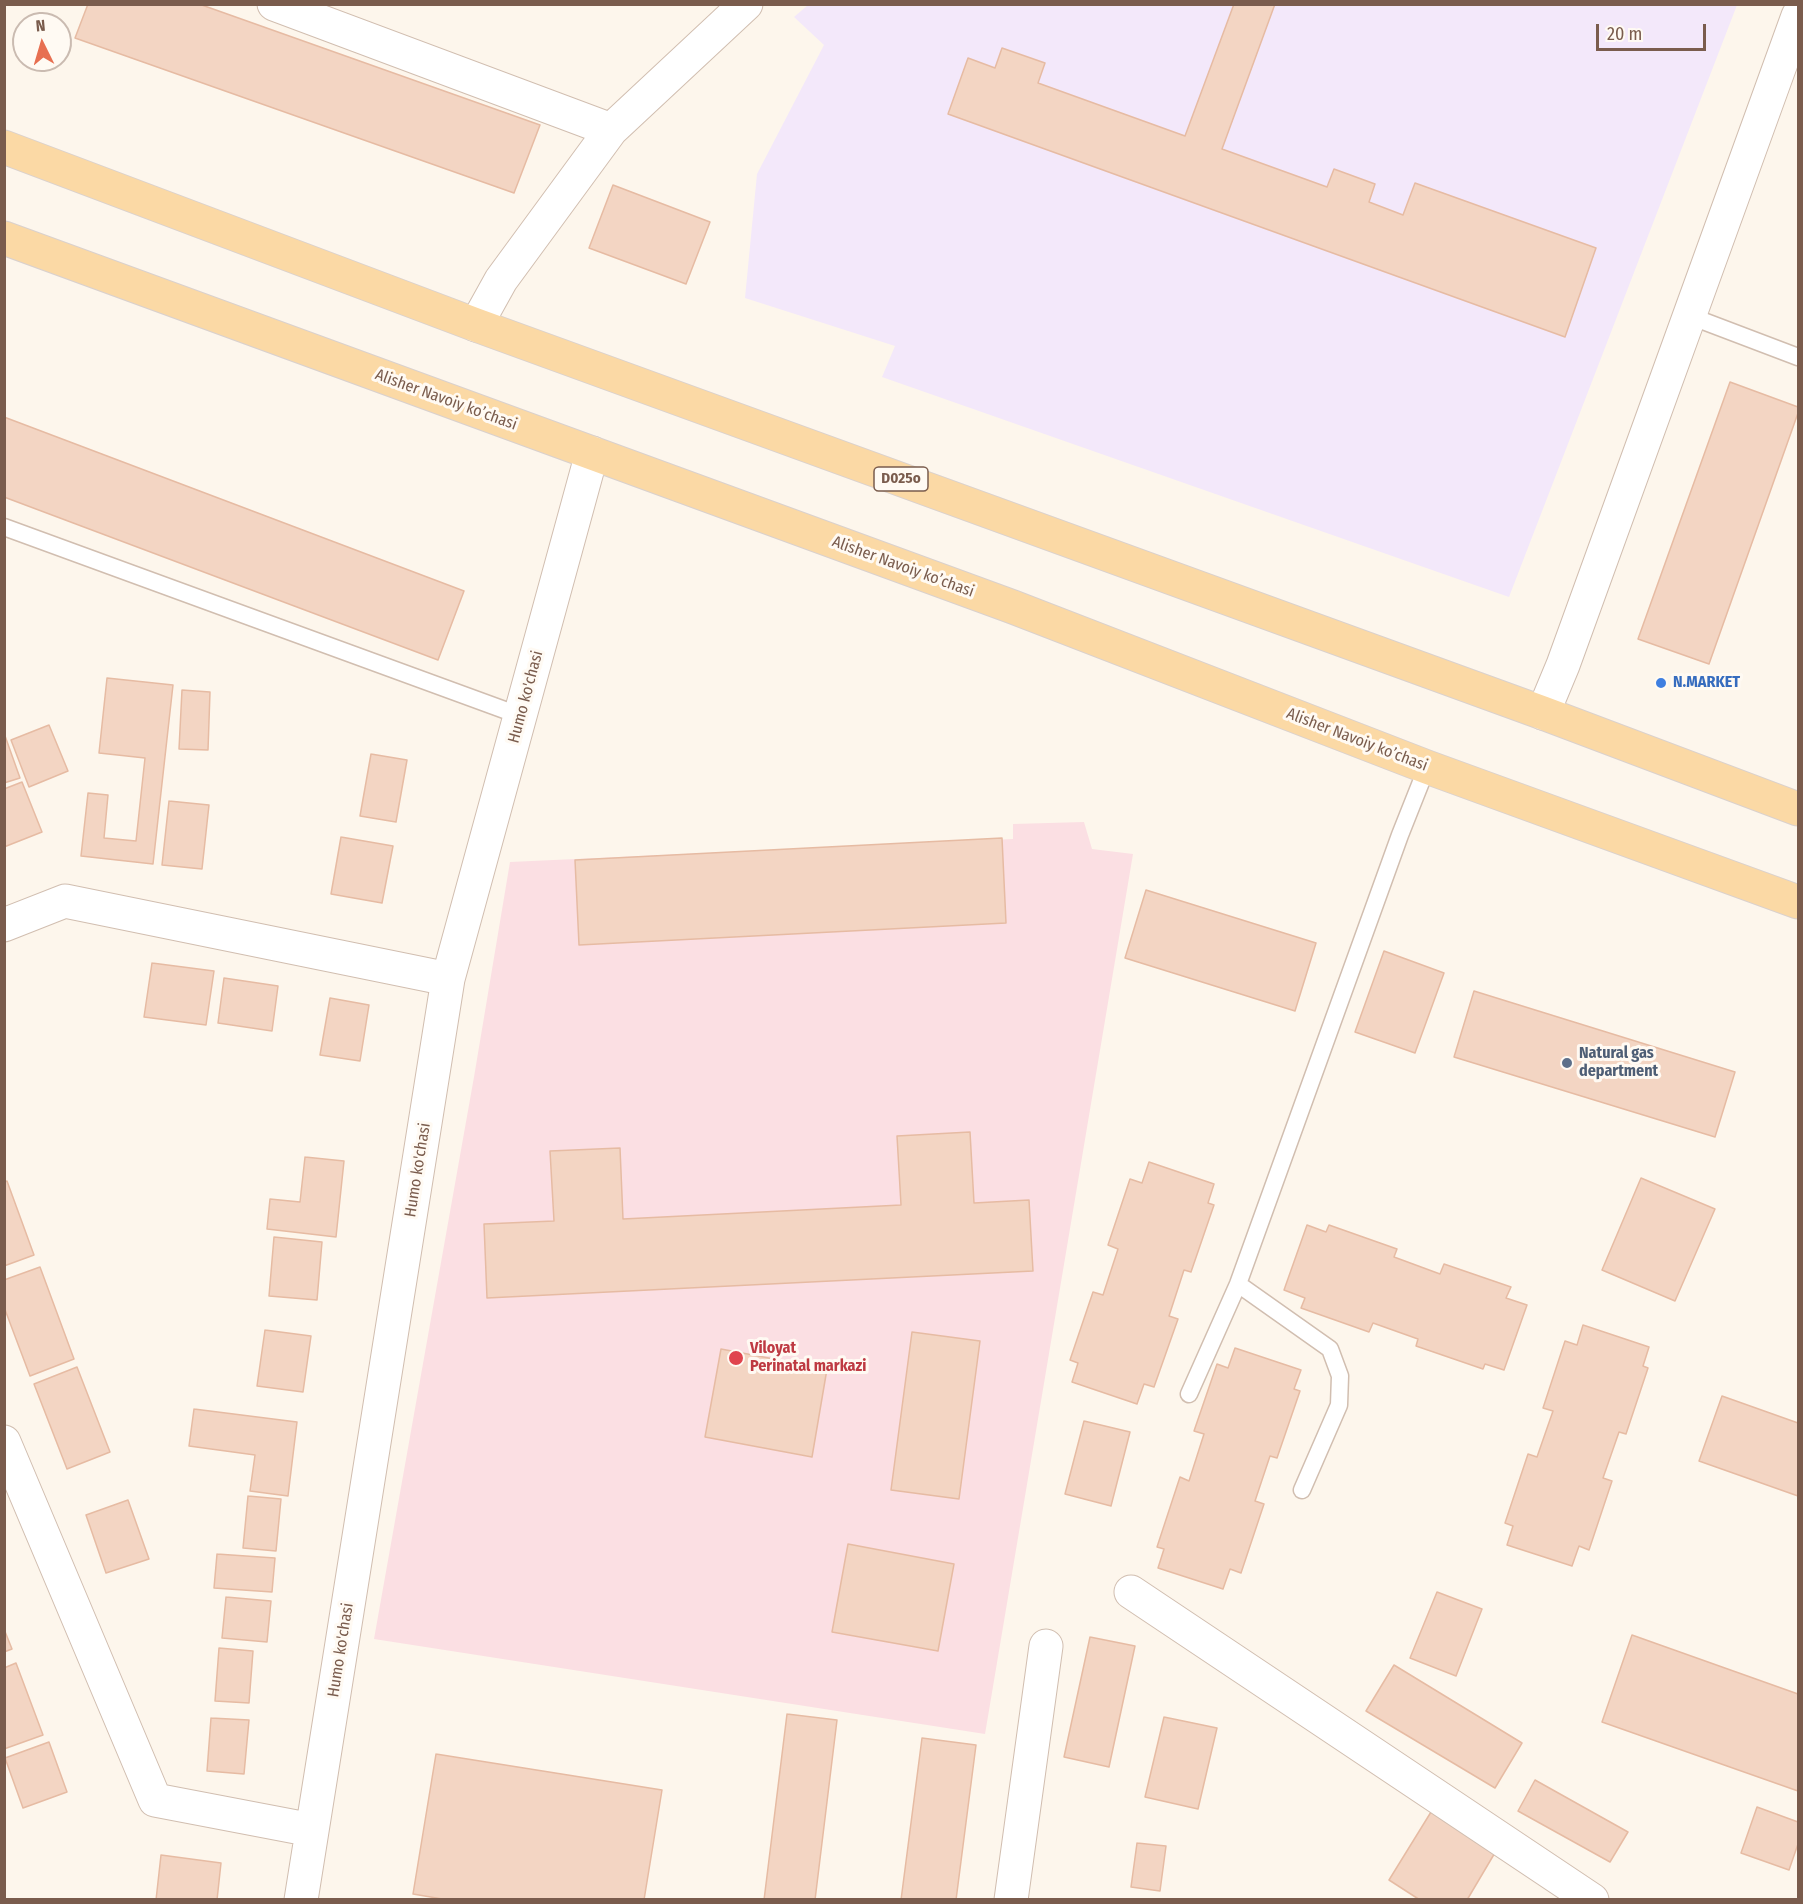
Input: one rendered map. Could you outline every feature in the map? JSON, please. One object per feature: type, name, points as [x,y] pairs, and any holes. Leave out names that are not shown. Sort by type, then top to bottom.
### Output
[{"type":"main road","name":"D025o","points":[[4,147],[476,325],[1543,713],[1798,809]]},
{"type":"main road","name":"Alisher Navoiy ko’chasi","points":[[4,238],[1013,607],[1427,767],[1798,902]]},
{"type":"street","points":[[274,4],[611,130]]},
{"type":"street","points":[[476,325],[501,280],[611,130],[746,4]]},
{"type":"street","points":[[1543,713],[1563,665],[1798,16]]},
{"type":"street","name":"Humo ko'chasi","points":[[301,1899],[448,979],[592,453]]},
{"type":"street","points":[[4,925],[65,901],[448,979]]},
{"type":"street","points":[[4,1442],[155,1800],[312,1830]]},
{"type":"street","points":[[1131,1592],[1592,1899]]},
{"type":"street","points":[[1011,1899],[1046,1646]]},
{"type":"lane","points":[[1690,316],[1798,357]]},
{"type":"lane","points":[[4,527],[521,716]]},
{"type":"lane","points":[[1189,1394],[1238,1284],[1400,835],[1427,767]]},
{"type":"lane","points":[[1238,1284],[1330,1349],[1340,1376],[1339,1405],[1302,1490]]},
{"type":"shaded area","points":[[808,5],[1737,5],[1509,597],[882,377],[895,346],[745,298],[757,174],[824,45],[794,17]]},
{"type":"shaded area","name":"Viloyat Perinatal markazi","points":[[1084,822],[1092,849],[1133,854],[985,1734],[374,1639],[510,862],[1013,839],[1013,824]]},
{"type":"building","points":[[88,4],[199,4],[540,125],[514,193],[75,38]]},
{"type":"building","points":[[1234,4],[1275,4],[1222,149],[1327,187],[1334,169],[1375,184],[1369,202],[1403,215],[1415,183],[1596,248],[1565,337],[948,114],[968,58],[995,68],[1002,48],[1045,63],[1038,83],[1185,136]]},
{"type":"building","points":[[613,185],[710,222],[686,284],[589,248]]},
{"type":"building","points":[[1730,382],[1798,407],[1798,413],[1709,664],[1638,639]]},
{"type":"building","points":[[4,417],[464,591],[438,660],[4,497]]},
{"type":"building","points":[[107,678],[173,685],[153,864],[81,856],[88,793],[108,795],[104,838],[136,841],[145,758],[99,753]]},
{"type":"building","points":[[182,690],[210,692],[208,750],[179,749]]},
{"type":"building","points":[[49,725],[68,771],[29,787],[11,740]]},
{"type":"building","points":[[4,733],[20,778],[4,783]]},
{"type":"building","points":[[371,754],[407,760],[396,822],[360,816]]},
{"type":"building","points":[[22,782],[42,832],[4,847],[4,789]]},
{"type":"building","points":[[169,801],[209,805],[202,869],[162,865]]},
{"type":"building","points":[[341,837],[393,846],[382,903],[331,894]]},
{"type":"building","points":[[1002,838],[1006,923],[579,945],[575,860]]},
{"type":"building","points":[[1146,890],[1316,943],[1295,1011],[1125,958]]},
{"type":"building","points":[[1384,951],[1444,973],[1415,1053],[1355,1032]]},
{"type":"building","points":[[152,963],[214,971],[206,1025],[144,1017]]},
{"type":"building","points":[[224,978],[278,986],[272,1031],[218,1023]]},
{"type":"building","points":[[1474,991],[1735,1072],[1715,1137],[1454,1057]]},
{"type":"building","points":[[330,998],[369,1005],[360,1061],[320,1055]]},
{"type":"building","points":[[970,1132],[974,1203],[1029,1200],[1033,1271],[487,1298],[484,1224],[554,1221],[550,1151],[620,1148],[623,1219],[901,1205],[897,1136]]},
{"type":"building","points":[[305,1157],[344,1161],[336,1237],[267,1229],[270,1199],[300,1202]]},
{"type":"building","points":[[1149,1162],[1214,1184],[1208,1203],[1214,1205],[1191,1272],[1184,1270],[1169,1316],[1178,1319],[1154,1387],[1144,1384],[1137,1404],[1072,1382],[1078,1363],[1070,1360],[1093,1292],[1103,1295],[1118,1249],[1108,1245],[1130,1179],[1142,1183]]},
{"type":"building","points":[[1641,1178],[1715,1209],[1675,1301],[1602,1270]]},
{"type":"building","points":[[7,1181],[34,1255],[4,1266],[4,1182]]},
{"type":"building","points":[[1307,1225],[1326,1232],[1329,1225],[1397,1249],[1394,1257],[1440,1274],[1444,1264],[1511,1287],[1506,1298],[1527,1305],[1504,1370],[1485,1364],[1483,1369],[1416,1346],[1418,1339],[1373,1323],[1369,1332],[1301,1308],[1305,1298],[1284,1290]]},
{"type":"building","points":[[274,1237],[322,1242],[317,1300],[269,1296]]},
{"type":"building","points":[[40,1267],[74,1359],[30,1376],[4,1307],[4,1280]]},
{"type":"building","points":[[1583,1325],[1649,1347],[1643,1366],[1648,1368],[1626,1434],[1619,1432],[1603,1478],[1612,1481],[1589,1550],[1579,1546],[1572,1566],[1507,1545],[1513,1526],[1505,1523],[1528,1454],[1537,1457],[1553,1411],[1543,1408],[1565,1341],[1577,1345]]},
{"type":"building","points":[[265,1330],[311,1336],[303,1392],[257,1386]]},
{"type":"building","points":[[912,1332],[980,1341],[959,1499],[891,1490]]},
{"type":"building","points":[[1235,1348],[1301,1370],[1294,1389],[1300,1391],[1277,1458],[1270,1456],[1255,1501],[1264,1504],[1241,1573],[1230,1569],[1223,1589],[1158,1568],[1164,1549],[1157,1547],[1180,1477],[1189,1481],[1204,1434],[1194,1431],[1217,1364],[1228,1368]]},
{"type":"building","points":[[721,1349],[827,1369],[812,1457],[705,1437]]},
{"type":"building","points":[[77,1367],[110,1452],[67,1469],[34,1384]]},
{"type":"building","points":[[1722,1396],[1798,1423],[1798,1496],[1699,1461]]},
{"type":"building","points":[[194,1409],[297,1422],[288,1496],[250,1491],[255,1455],[189,1446]]},
{"type":"building","points":[[1084,1421],[1130,1432],[1111,1506],[1065,1494]]},
{"type":"building","points":[[248,1496],[281,1499],[276,1551],[243,1548]]},
{"type":"building","points":[[128,1500],[149,1559],[106,1573],[86,1515]]},
{"type":"building","points":[[848,1544],[954,1564],[938,1651],[832,1632]]},
{"type":"building","points":[[217,1554],[275,1558],[272,1592],[214,1588]]},
{"type":"building","points":[[1437,1592],[1482,1609],[1456,1676],[1410,1658]]},
{"type":"building","points":[[226,1597],[271,1601],[267,1642],[222,1638]]},
{"type":"building","points":[[4,1629],[12,1649],[4,1652]]},
{"type":"building","points":[[1632,1635],[1798,1694],[1798,1791],[1602,1722]]},
{"type":"building","points":[[1090,1637],[1135,1646],[1109,1767],[1064,1757]]},
{"type":"building","points":[[219,1648],[253,1651],[249,1703],[215,1701]]},
{"type":"building","points":[[16,1663],[43,1735],[4,1749],[4,1668]]},
{"type":"building","points":[[1394,1665],[1522,1743],[1495,1788],[1366,1711]]},
{"type":"building","points":[[787,1714],[837,1720],[815,1900],[764,1900]]},
{"type":"building","points":[[1164,1717],[1217,1728],[1198,1809],[1145,1797]]},
{"type":"building","points":[[211,1718],[249,1720],[244,1774],[207,1771]]},
{"type":"building","points":[[922,1738],[976,1745],[956,1900],[901,1900]]},
{"type":"building","points":[[49,1742],[67,1792],[23,1808],[5,1758]]},
{"type":"building","points":[[436,1754],[662,1790],[644,1900],[448,1900],[413,1894]]},
{"type":"building","points":[[1535,1780],[1628,1832],[1610,1862],[1518,1811]]},
{"type":"building","points":[[1757,1807],[1798,1822],[1798,1844],[1789,1870],[1741,1853]]},
{"type":"building","points":[[1431,1812],[1496,1851],[1467,1900],[1420,1900],[1389,1880]]},
{"type":"building","points":[[1137,1843],[1166,1846],[1160,1891],[1131,1887]]},
{"type":"building","points":[[161,1855],[221,1863],[217,1900],[156,1900]]},
{"type":"place","name":"N.MARKET","points":[[1661,683]]},
{"type":"place","name":"Natural gas department","points":[[1567,1063]]},
{"type":"place","name":"Viloyat Perinatal markazi","points":[[736,1358]]}]
